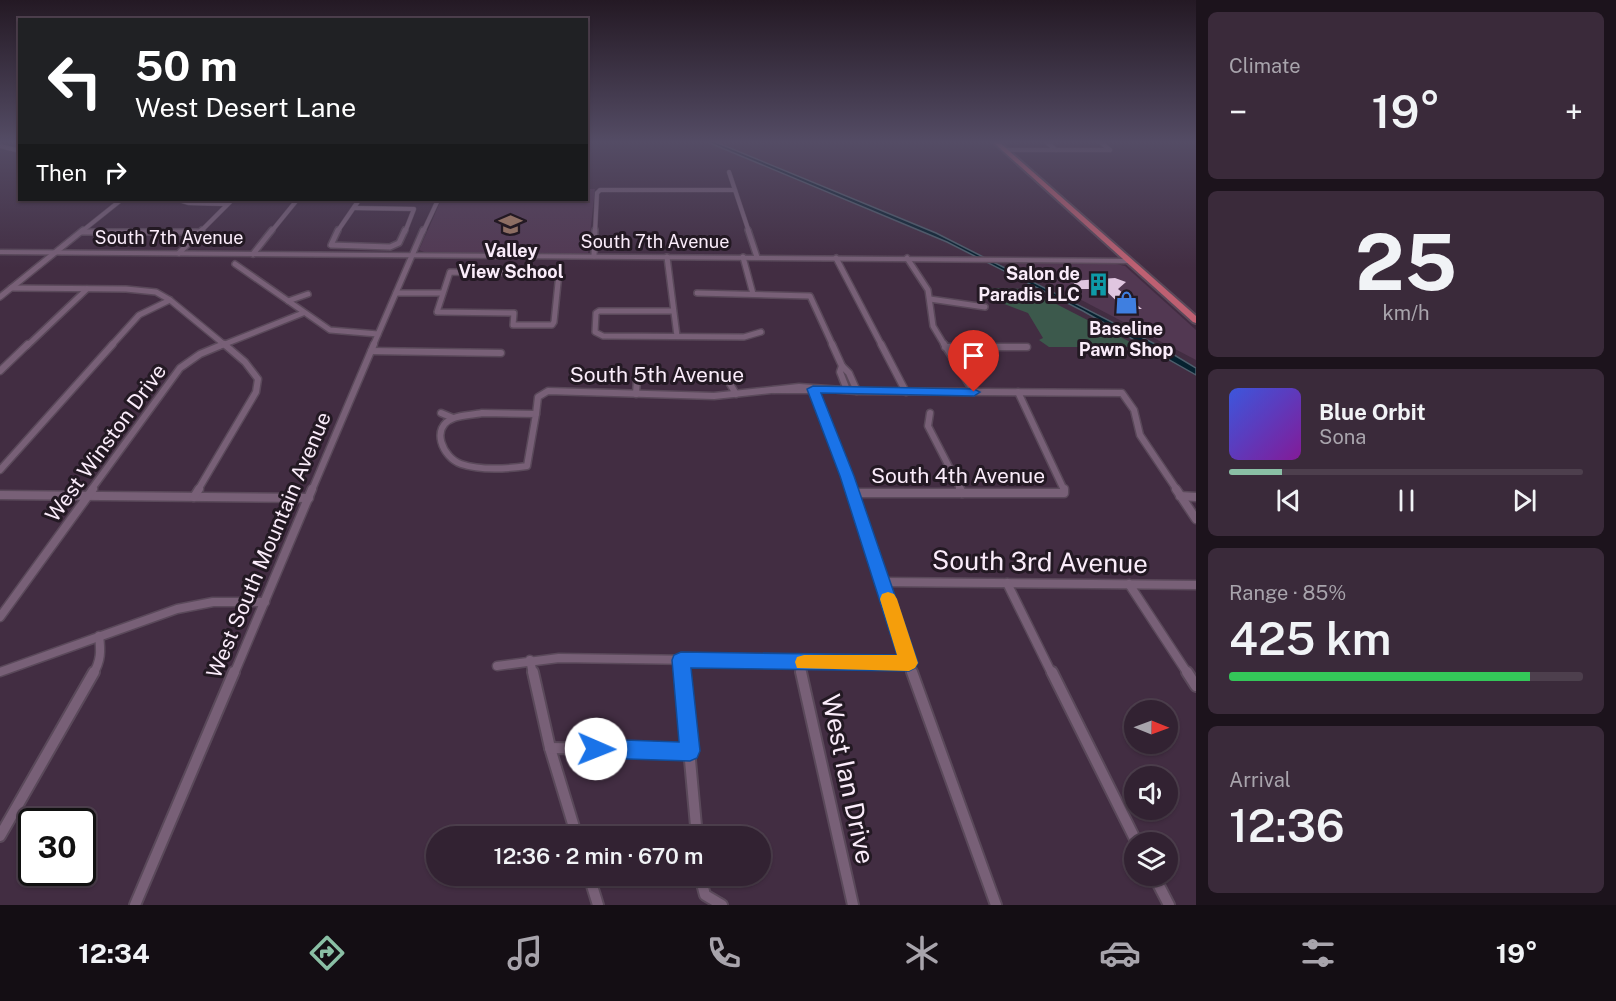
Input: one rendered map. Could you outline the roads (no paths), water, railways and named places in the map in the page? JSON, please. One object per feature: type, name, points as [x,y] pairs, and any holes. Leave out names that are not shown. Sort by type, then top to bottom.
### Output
[{"type":"main road","points":[[1041,183],[1196,320]]},
{"type":"street","points":[[733,183],[757,257]]},
{"type":"street","points":[[594,256],[597,193],[600,190],[735,190]]},
{"type":"street","points":[[0,297],[120,201]]},
{"type":"street","points":[[182,201],[227,204]]},
{"type":"street","points":[[179,253],[231,201]]},
{"type":"street","points":[[252,254],[296,201]]},
{"type":"street","points":[[354,208],[414,209],[410,222],[396,246],[331,245],[354,208],[358,201]]},
{"type":"street","name":"West South Mountain Avenue","points":[[135,905],[411,255],[438,201]]},
{"type":"street","points":[[81,232],[199,232]]},
{"type":"street","name":"South 7th Avenue","points":[[0,252],[1129,261]]},
{"type":"street","points":[[666,257],[677,336]]},
{"type":"street","points":[[743,257],[753,294]]},
{"type":"street","points":[[836,258],[906,392]]},
{"type":"street","points":[[907,258],[928,290],[932,322],[974,392]]},
{"type":"street","points":[[235,264],[332,331],[378,334]]},
{"type":"street","points":[[450,272],[559,273],[552,325],[513,325],[515,316],[510,313],[437,312],[443,291],[450,272]]},
{"type":"street","points":[[11,288],[148,290],[170,300],[245,362],[260,382],[194,496]]},
{"type":"street","points":[[0,371],[87,289]]},
{"type":"street","points":[[397,291],[443,291]]},
{"type":"street","points":[[698,293],[810,296],[842,366],[852,378],[857,391]]},
{"type":"street","points":[[288,301],[308,294]]},
{"type":"street","points":[[930,299],[985,307]]},
{"type":"street","points":[[0,470],[139,315],[170,300]]},
{"type":"street","points":[[673,311],[599,311],[596,313],[595,332],[598,334],[744,337],[761,332]]},
{"type":"street","name":"West Winston Drive","points":[[0,617],[176,373],[192,359],[223,344],[303,313]]},
{"type":"street","points":[[945,346],[1027,347]]},
{"type":"street","points":[[370,351],[501,353]]},
{"type":"street","points":[[842,366],[843,378],[848,390]]},
{"type":"street","points":[[726,377],[736,394]]},
{"type":"street","points":[[843,378],[852,378]]},
{"type":"street","points":[[636,394],[637,379]]},
{"type":"street","name":"South 5th Avenue","points":[[536,414],[540,393],[736,394],[788,389],[1122,393],[1134,410],[1140,435],[1180,496]]},
{"type":"street","points":[[813,389],[853,493],[909,663],[996,905]]},
{"type":"street","name":"South 4th Avenue","points":[[853,493],[1064,493],[1064,488],[1018,392]]},
{"type":"street","points":[[441,413],[453,418]]},
{"type":"street","points":[[482,413],[536,414],[527,466],[468,467],[452,461],[441,448],[440,440],[444,426],[453,418],[482,413]]},
{"type":"street","points":[[930,413],[928,426],[962,494]]},
{"type":"street","points":[[0,495],[309,498]]},
{"type":"street","points":[[1180,496],[1196,497]]},
{"type":"street","points":[[1180,496],[1196,519]]},
{"type":"street","name":"South 3rd Avenue","points":[[884,582],[1196,585]]},
{"type":"street","points":[[1006,583],[1131,832]]},
{"type":"street","points":[[1128,584],[1196,686]]},
{"type":"street","points":[[0,672],[197,604],[265,602]]},
{"type":"street","points":[[0,836],[99,664],[101,651],[99,636]]},
{"type":"street","points":[[497,666],[530,660],[909,663]]},
{"type":"street","points":[[530,660],[550,748],[574,826]]},
{"type":"street","points":[[681,660],[696,826]]},
{"type":"street","name":"West Ian Drive","points":[[799,662],[853,905]]},
{"type":"street","points":[[550,748],[690,751]]},
{"type":"street","points":[[592,886],[598,905]]},
{"type":"street","points":[[701,886],[708,900],[722,905]]},
{"type":"street","points":[[1159,886],[1168,905]]},
{"type":"water","points":[[806,183],[815,183],[936,233],[1161,347],[1196,368],[1196,375],[1083,311],[947,242]]},
{"type":"place","name":"Valley View School","points":[[511,225]]},
{"type":"place","name":"Salon de Paradis LLC","points":[[1098,284]]},
{"type":"place","name":"Baseline Pawn Shop","points":[[1126,303]]}]
